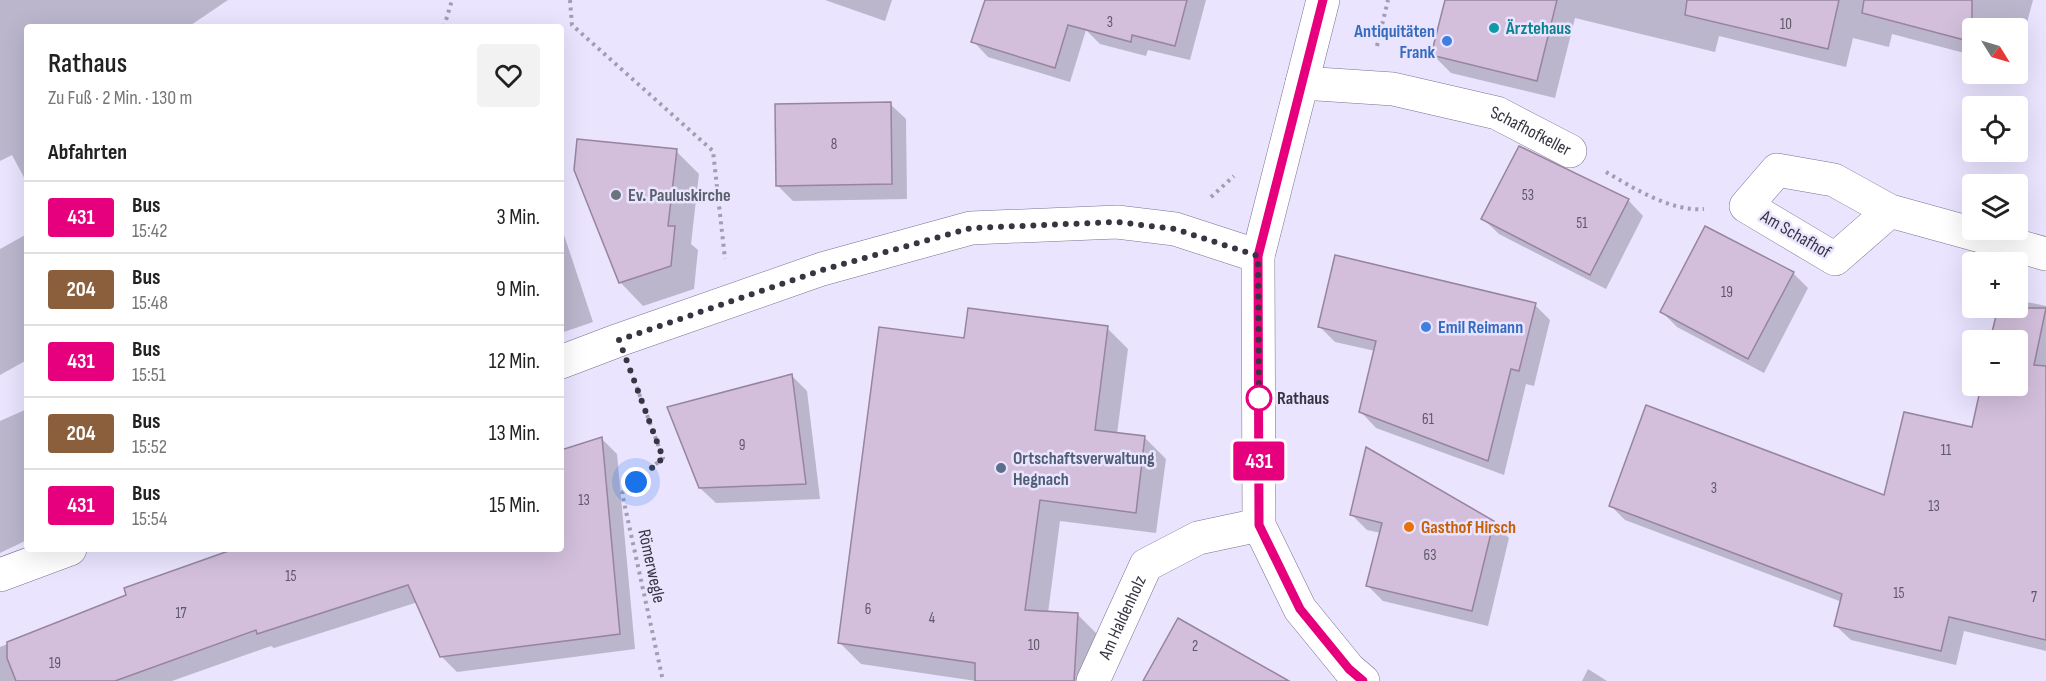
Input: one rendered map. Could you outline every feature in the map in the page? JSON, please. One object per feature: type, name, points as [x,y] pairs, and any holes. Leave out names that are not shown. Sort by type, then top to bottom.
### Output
[{"type":"street","points":[[1323,0],[1258,256],[1259,525],[1300,609],[1349,669],[1362,681]]},
{"type":"street","name":"Schafhofkeller","points":[[1302,83],[1393,89],[1497,113],[1570,151]]},
{"type":"street","name":"Am Schafhof","points":[[1890,211],[1835,259],[1746,206],[1777,170],[1834,180],[1890,211],[2046,254]]},
{"type":"street","points":[[564,361],[822,270],[971,228],[1117,222],[1175,229],[1258,256]]},
{"type":"street","name":"Am Haldenholz","points":[[1093,681],[1146,566],[1198,538],[1259,525]]},
{"type":"street","points":[[0,575],[62,552]]},
{"type":"path","points":[[445,24],[452,0]]},
{"type":"path","points":[[570,0],[573,25],[713,151],[729,302]]},
{"type":"path","name":"Schafhofkeller","points":[[1570,151],[1640,192],[1691,210],[1746,206]]},
{"type":"path","name":"Römerwegle","points":[[619,340],[663,458],[622,493],[663,681]]},
{"type":"building","points":[[985,0],[1187,0],[1175,46],[1132,35],[1131,42],[1068,25],[1055,68],[971,42]]},
{"type":"building","name":"Ärztehaus","points":[[1445,0],[1557,0],[1537,81],[1431,55]]},
{"type":"building","points":[[1687,0],[1839,0],[1828,49],[1685,15]]},
{"type":"building","points":[[1864,0],[1972,0],[1972,18],[1962,18],[1962,39],[1862,13]]},
{"type":"building","points":[[891,102],[892,184],[776,186],[775,104]]},
{"type":"building","name":"Ev. Pauluskirche","points":[[577,139],[677,149],[668,226],[675,226],[671,266],[619,283],[574,170]]},
{"type":"building","points":[[1519,146],[1629,199],[1590,275],[1481,219]]},
{"type":"building","points":[[1705,226],[1794,272],[1748,359],[1660,312]]},
{"type":"building","points":[[1335,255],[1536,303],[1519,371],[1511,369],[1488,461],[1359,412],[1376,341],[1318,327]]},
{"type":"building","name":"Ortschaftsverwaltung Hegnach","points":[[968,308],[1108,326],[1095,430],[1145,436],[1136,513],[1040,500],[1025,610],[1078,613],[1074,681],[975,681],[975,663],[838,643],[879,327],[964,338]]},
{"type":"building","points":[[2028,308],[2046,308],[2034,365],[2046,366],[2046,640],[1949,617],[1941,651],[1834,626],[1842,594],[1609,506],[1646,405],[1884,495],[1904,412],[1972,427],[1979,396],[2028,396],[2028,330],[1992,330],[1996,318],[2028,318]]},
{"type":"building","points":[[792,374],[806,484],[699,488],[667,407]]},
{"type":"building","points":[[602,437],[620,634],[440,657],[408,585],[257,634],[256,630],[115,681],[16,681],[7,658],[7,642],[126,595],[124,588],[226,552],[564,552],[564,449]]},
{"type":"building","points":[[1366,447],[1494,521],[1472,611],[1366,586],[1382,523],[1350,515]]},
{"type":"building","points":[[1178,618],[1289,681],[1143,681]]},
{"type":"bus line","name":"431","points":[[1323,0],[1258,256],[1259,525],[1300,609],[1349,669],[1363,681]]},
{"type":"place","name":"Ärztehaus","points":[[1494,28]]},
{"type":"place","name":"Antiquitäten Frank","points":[[1447,41]]},
{"type":"place","name":"Ev. Pauluskirche","points":[[616,195]]},
{"type":"place","name":"Emil Reimann","points":[[1426,327]]},
{"type":"place","name":"Rathaus","points":[[1259,398]]},
{"type":"place","name":"Ortschaftsverwaltung Hegnach","points":[[1001,468]]},
{"type":"place","name":"Gasthof Hirsch","points":[[1409,527]]},
{"type":"route","points":[[636,482],[663,458],[619,340],[822,270],[971,228],[1117,222],[1175,229],[1258,256],[1259,398]]}]
